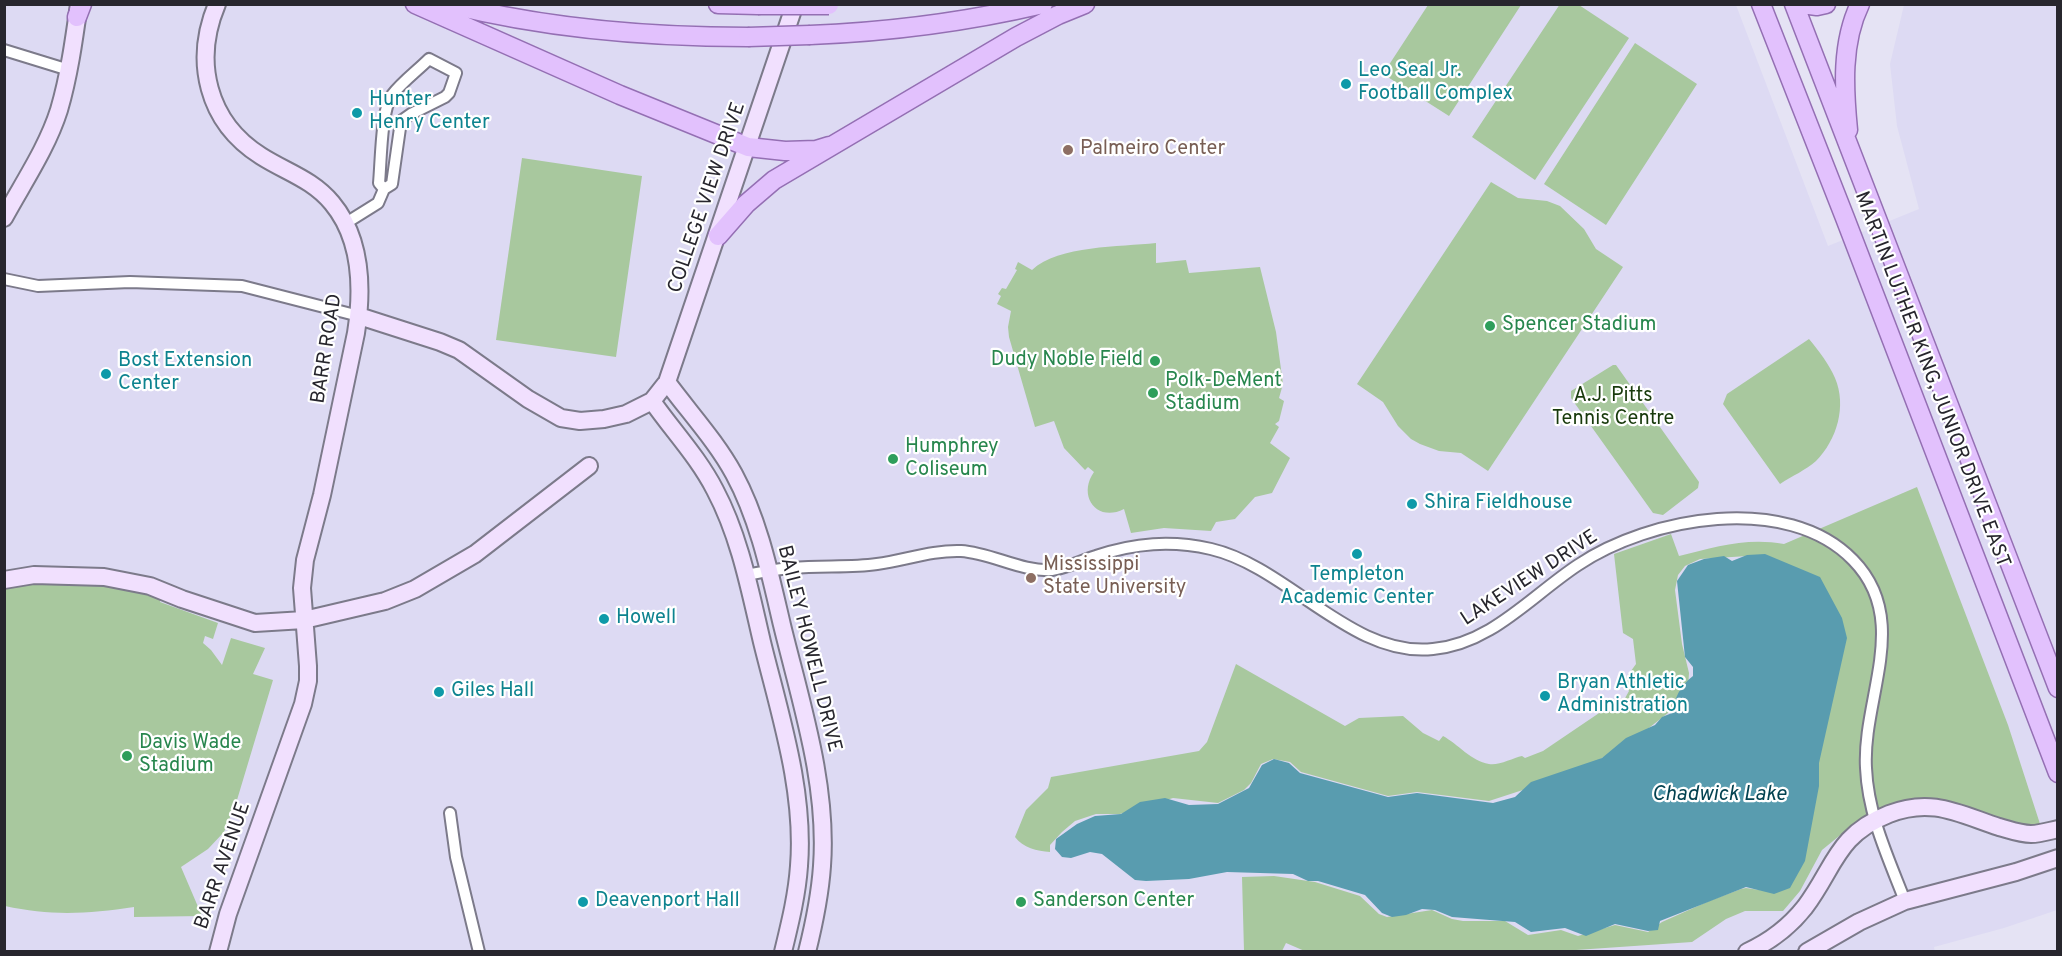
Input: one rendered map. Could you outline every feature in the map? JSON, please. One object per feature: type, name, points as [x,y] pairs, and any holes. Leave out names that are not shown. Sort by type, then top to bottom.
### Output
[{"type":"main road","points":[[415,4],[620,95],[748,147],[785,151],[816,150],[829,146]]},
{"type":"main road","points":[[449,4],[521,18],[599,29],[664,36],[748,37],[861,33],[991,16],[1043,4]]},
{"type":"main road","points":[[718,4],[831,5]]},
{"type":"main road","points":[[718,236],[746,204],[774,180],[1016,37],[1085,4]]},
{"type":"main road","name":"MARTIN LUTHER KING, JUNIOR DRIVE EAST","points":[[1761,4],[2058,772]]},
{"type":"main road","name":"MARTIN LUTHER KING, JUNIOR DRIVE EAST","points":[[1794,4],[2058,688]]},
{"type":"main road","points":[[1802,4],[1817,6],[1826,4]]},
{"type":"main road","points":[[1851,156],[1845,104],[1845,66],[1850,35],[1860,4]]},
{"type":"street","name":"BARR ROAD","points":[[217,4],[207,30],[205,66],[210,90],[218,111],[237,137],[252,150],[317,187],[334,204],[351,232],[360,269],[359,316],[322,495],[305,560],[302,588],[304,620]]},
{"type":"street","name":"COLLEGE VIEW DRIVE","points":[[652,401],[667,382],[795,4]]},
{"type":"street","points":[[4,218],[43,147],[58,111],[69,70],[80,9]]},
{"type":"street","points":[[4,50],[69,70]]},
{"type":"street","points":[[384,189],[379,183],[385,118],[393,94],[429,59],[456,73],[449,93],[445,97],[401,121],[385,118]]},
{"type":"street","points":[[346,223],[378,203],[384,189],[392,184],[401,121]]},
{"type":"street","points":[[4,279],[38,286],[130,282],[242,286],[359,316],[440,342],[459,350],[528,399],[561,418],[580,421],[604,419],[626,414],[652,401],[696,457],[716,492],[732,528],[746,575],[797,798],[799,865],[794,908],[783,951]]},
{"type":"street","name":"BAILEY HOWELL DRIVE","points":[[667,382],[733,472],[754,518],[769,571],[813,754],[821,811],[822,867],[813,929],[807,951]]},
{"type":"street","points":[[4,580],[34,575],[104,577],[150,586],[255,623],[304,620],[385,601],[423,584],[475,554],[589,466]]},
{"type":"street","name":"LAKEVIEW DRIVE","points":[[746,575],[791,568],[880,564],[927,554],[959,551],[984,555],[1035,569],[1054,570],[1125,547],[1179,543],[1232,555],[1268,573],[1367,637],[1418,651],[1452,646],[1488,632],[1580,563],[1633,538],[1666,528],[1697,521],[1729,518],[1773,522],[1820,535],[1855,561],[1875,592],[1883,624],[1866,759],[1869,797],[1874,821],[1905,901]]},
{"type":"street","name":"BARR AVENUE","points":[[218,951],[228,914],[303,704],[308,681],[304,620]]},
{"type":"street","points":[[1747,951],[1764,943],[1795,918],[1812,896],[1839,850],[1855,833],[1874,821],[1899,810],[1922,807],[1954,810],[2018,833],[2058,829]]},
{"type":"street","points":[[450,813],[456,857],[479,951]]},
{"type":"street","points":[[1807,951],[1859,922],[1905,901],[2016,872],[2058,858]]},
{"type":"shaded area","name":"Mississippi State University","points":[[5,5],[1736,5],[1828,246],[1919,209],[1897,126],[1890,64],[1904,5],[2057,5],[2057,910],[2004,928],[1934,947],[1935,952],[5,952]]},
{"type":"green space","points":[[1560,4],[1579,5],[1629,38],[1535,180],[1472,137]]},
{"type":"green space","points":[[1428,5],[1521,5],[1449,116],[1383,74]]},
{"type":"green space","points":[[1635,43],[1697,84],[1606,225],[1544,184]]},
{"type":"green space","points":[[522,158],[642,176],[616,357],[496,340]]},
{"type":"green space","name":"Spencer Stadium","points":[[1491,182],[1518,198],[1547,201],[1560,206],[1584,229],[1596,249],[1623,267],[1488,471],[1461,453],[1439,451],[1411,439],[1398,426],[1383,402],[1357,384]]},
{"type":"green space","name":"Polk-DeMent Stadium","points":[[1156,243],[1156,263],[1186,260],[1189,273],[1260,267],[1276,332],[1283,384],[1279,398],[1284,401],[1279,421],[1275,424],[1279,427],[1270,443],[1290,458],[1272,493],[1255,497],[1235,519],[1216,522],[1211,531],[1164,528],[1131,533],[1124,509],[1106,512],[1092,505],[1088,490],[1089,481],[1094,472],[1088,467],[1085,470],[1064,448],[1054,421],[1035,427],[1009,337],[1011,311],[997,304],[1001,296],[998,294],[1002,288],[1006,289],[1017,270],[1015,269],[1018,262],[1032,270],[1058,256],[1074,252]]},
{"type":"green space","points":[[1809,339],[1824,358],[1835,378],[1840,400],[1838,422],[1830,443],[1816,461],[1780,484],[1723,404],[1727,394]]},
{"type":"green space","name":"A.J. Pitts Tennis Centre","points":[[1616,365],[1699,482],[1698,488],[1663,515],[1653,513],[1571,398],[1571,391]]},
{"type":"green space","points":[[1917,487],[2008,725],[2041,827],[2019,826],[1888,807],[1860,819],[1822,850],[1800,891],[1783,911],[1745,911],[1726,919],[1692,942],[1547,952],[1307,952],[1286,943],[1282,951],[1244,951],[1242,877],[1274,876],[1315,882],[1360,896],[1379,914],[1387,917],[1432,910],[1463,921],[1505,921],[1528,935],[1561,930],[1578,936],[1615,925],[1648,932],[1662,922],[1741,889],[1773,892],[1764,555],[1700,559],[1685,566],[1678,575],[1675,590],[1682,644],[1689,673],[1688,688],[1682,702],[1631,742],[1575,773],[1489,801],[1417,792],[1388,796],[1301,772],[1290,762],[1273,759],[1261,764],[1251,783],[1244,790],[1218,803],[1173,798],[1120,814],[1096,814],[1075,821],[1050,845],[1050,852],[1031,848],[1022,844],[1015,837],[1026,810],[1048,788],[1051,777],[1199,751],[1207,742],[1236,664],[1345,726],[1359,718],[1403,716],[1423,733],[1439,741],[1443,736],[1482,762],[1493,764],[1522,756],[1525,758],[1543,751],[1608,707],[1624,700],[1629,691],[1623,682],[1636,664],[1633,639],[1623,633],[1614,554],[1671,534],[1679,556],[1744,542],[1784,544]]},
{"type":"green space","name":"Davis Wade Stadium","points":[[80,580],[162,594],[160,602],[218,623],[213,639],[205,636],[203,643],[222,665],[231,638],[265,648],[253,674],[273,680],[237,800],[224,832],[208,849],[181,867],[202,916],[134,917],[134,907],[69,913],[5,906],[4,588],[30,583]]},
{"type":"water","name":"Chadwick Lake","points":[[1765,554],[1820,577],[1842,618],[1847,638],[1819,763],[1819,786],[1805,861],[1790,888],[1774,894],[1746,887],[1660,921],[1658,930],[1648,931],[1615,924],[1586,936],[1565,928],[1531,932],[1515,922],[1452,917],[1435,910],[1422,909],[1392,917],[1382,913],[1365,895],[1318,881],[1308,881],[1293,874],[1227,872],[1189,879],[1135,880],[1102,854],[1090,852],[1071,858],[1062,857],[1055,849],[1056,839],[1077,824],[1095,816],[1121,814],[1140,802],[1165,798],[1189,805],[1218,804],[1249,788],[1262,765],[1274,759],[1289,763],[1300,773],[1388,797],[1417,793],[1493,803],[1515,797],[1531,782],[1602,758],[1626,738],[1655,725],[1662,717],[1672,713],[1679,692],[1693,676],[1693,667],[1685,657],[1677,581],[1688,565],[1704,559],[1724,556],[1732,561],[1747,555]]},
{"type":"place","name":"Leo Seal Jr. Football Complex","points":[[1346,84]]},
{"type":"place","name":"Hunter Henry Center","points":[[357,113]]},
{"type":"place","name":"Palmeiro Center","points":[[1068,150]]},
{"type":"place","name":"Spencer Stadium","points":[[1490,326]]},
{"type":"place","name":"Dudy Noble Field","points":[[1155,361]]},
{"type":"place","name":"Bost Extension Center","points":[[106,374]]},
{"type":"place","name":"Polk-DeMent Stadium","points":[[1153,393]]},
{"type":"place","name":"Humphrey Coliseum","points":[[893,459]]},
{"type":"place","name":"Shira Fieldhouse","points":[[1412,504]]},
{"type":"place","name":"Templeton Academic Center","points":[[1357,554]]},
{"type":"place","name":"Mississippi State University","points":[[1031,578]]},
{"type":"place","name":"Howell","points":[[604,619]]},
{"type":"place","name":"Giles Hall","points":[[439,692]]},
{"type":"place","name":"Bryan Athletic Administration","points":[[1545,696]]},
{"type":"place","name":"Davis Wade Stadium","points":[[127,756]]},
{"type":"place","name":"Deavenport Hall","points":[[583,902]]},
{"type":"place","name":"Sanderson Center","points":[[1021,902]]}]
